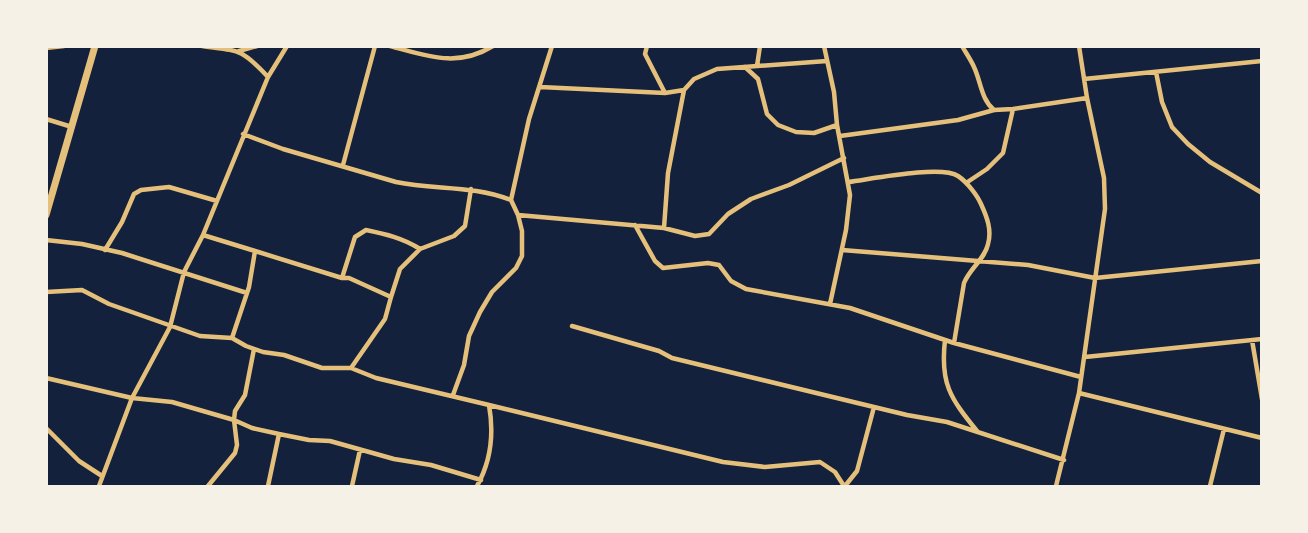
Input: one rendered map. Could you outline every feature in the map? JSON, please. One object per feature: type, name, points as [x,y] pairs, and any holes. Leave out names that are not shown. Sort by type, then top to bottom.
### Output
[{"type":"main road","points":[[46,215],[95,46]]},
{"type":"street","points":[[46,48],[64,46]]},
{"type":"street","points":[[202,46],[239,51],[257,46]]},
{"type":"street","points":[[100,486],[132,399],[170,327],[184,272],[203,235],[268,77],[287,46]]},
{"type":"street","points":[[343,165],[375,46]]},
{"type":"street","points":[[390,46],[420,55],[459,60],[481,54],[493,46]]},
{"type":"street","points":[[453,395],[464,365],[469,336],[480,312],[492,292],[511,274],[522,256],[523,240],[518,215],[511,200],[529,119],[552,46]]},
{"type":"street","points":[[647,46],[645,54],[664,93]]},
{"type":"street","points":[[757,66],[760,46]]},
{"type":"street","points":[[824,46],[849,182],[849,211],[830,304]]},
{"type":"street","points":[[962,46],[974,66],[984,98],[994,110]]},
{"type":"street","points":[[1056,486],[1079,393],[1105,209],[1105,191],[1079,46]]},
{"type":"street","points":[[239,51],[251,59],[268,77]]},
{"type":"street","points":[[664,228],[668,173],[684,90],[694,79],[717,69],[827,61]]},
{"type":"street","points":[[1084,79],[1262,61]]},
{"type":"street","points":[[745,67],[758,79],[767,114],[778,125],[796,132],[814,133],[837,125]]},
{"type":"street","points":[[1156,72],[1162,102],[1172,127],[1210,162],[1262,193]]},
{"type":"street","points":[[540,87],[664,93],[684,90]]},
{"type":"street","points":[[840,136],[958,120],[994,110],[1087,98]]},
{"type":"street","points":[[966,183],[987,169],[1003,153],[1013,109]]},
{"type":"street","points":[[46,119],[72,127]]},
{"type":"street","points":[[243,134],[283,149],[378,177],[411,185],[471,189],[511,200]]},
{"type":"street","points":[[518,215],[664,228],[695,236],[709,234],[728,214],[751,199],[844,158]]},
{"type":"street","points":[[849,182],[948,172],[958,176],[966,183],[979,200],[989,223],[989,243],[980,260],[967,274],[954,343]]},
{"type":"street","points":[[105,250],[122,222],[134,194],[141,190],[169,187],[217,201]]},
{"type":"street","points":[[351,368],[385,319],[400,269],[420,249],[454,236],[465,226],[471,189]]},
{"type":"street","points":[[635,225],[656,261],[663,267],[708,262],[719,265],[731,281],[746,289],[850,308],[954,343],[1081,377]]},
{"type":"street","points":[[342,278],[355,237],[366,230],[402,239],[420,249]]},
{"type":"street","points":[[203,235],[342,278],[349,278],[391,297]]},
{"type":"street","points":[[46,240],[82,244],[105,250],[184,272],[247,293]]},
{"type":"street","points":[[842,250],[1028,265],[1095,278],[1262,261]]},
{"type":"street","points":[[232,338],[247,293],[255,251]]},
{"type":"street","points":[[46,292],[82,290],[109,304],[200,336],[232,338],[254,349],[284,355],[322,368],[351,368],[376,378],[723,462],[765,467],[820,462],[835,472],[844,486],[857,471],[873,407]]},
{"type":"street","points":[[572,326],[659,351],[672,358],[873,407],[947,422],[1064,460]]},
{"type":"street","points":[[1085,357],[1262,339]]},
{"type":"street","points":[[945,340],[944,377],[950,394],[977,431]]},
{"type":"street","points":[[1252,340],[1262,399]]},
{"type":"street","points":[[208,486],[235,453],[237,445],[235,411],[244,394],[254,349]]},
{"type":"street","points":[[46,378],[132,399],[172,402],[279,435],[330,441],[394,459],[431,465],[481,480]]},
{"type":"street","points":[[1079,393],[1262,438]]},
{"type":"street","points":[[477,486],[481,480],[492,442],[489,405]]},
{"type":"street","points":[[46,428],[79,461],[102,476]]},
{"type":"street","points":[[1210,486],[1224,429]]},
{"type":"street","points":[[268,486],[279,435]]},
{"type":"street","points":[[352,486],[360,450]]}]
